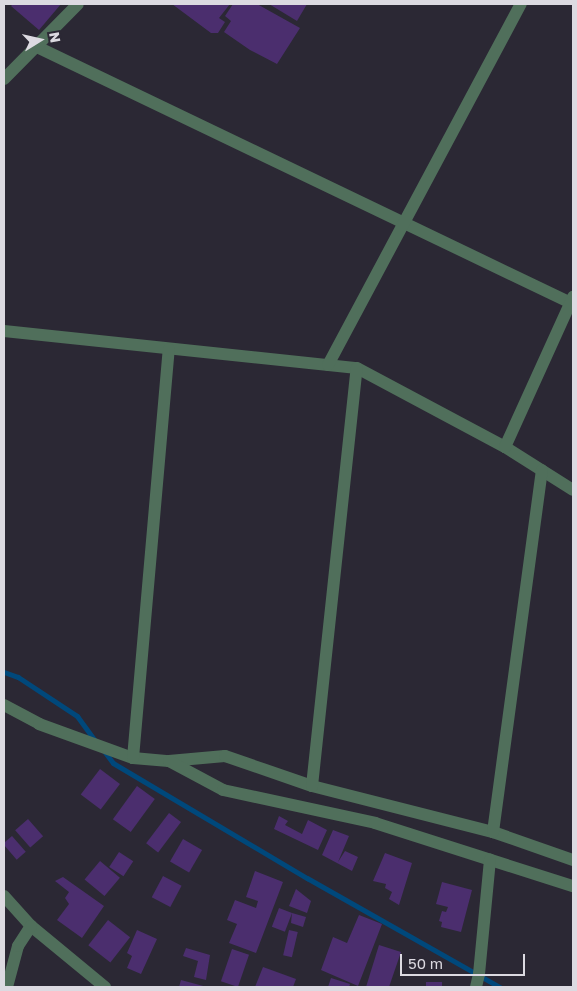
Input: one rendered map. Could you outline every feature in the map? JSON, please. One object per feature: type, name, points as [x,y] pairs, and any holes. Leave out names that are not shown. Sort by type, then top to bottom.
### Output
[{"type":"street","points":[[4,80],[35,46],[78,4]]},
{"type":"street","points":[[328,365],[521,4]]},
{"type":"street","points":[[35,46],[404,223],[572,301],[505,447]]},
{"type":"street","points":[[4,331],[169,350],[357,368],[505,447],[573,490]]},
{"type":"street","points":[[133,758],[169,350]]},
{"type":"street","points":[[312,786],[357,368]]},
{"type":"street","points":[[493,832],[542,470]]},
{"type":"street","points":[[4,705],[39,724],[133,758],[169,761],[225,756],[312,786],[493,832],[573,860]]},
{"type":"street","points":[[169,761],[223,790],[375,823],[573,886]]},
{"type":"street","points":[[476,987],[480,974],[490,860]]},
{"type":"street","points":[[4,896],[31,926],[105,987]]},
{"type":"street","points":[[7,987],[18,946],[31,926]]},
{"type":"building","points":[[13,4],[61,4],[39,30],[11,6]]},
{"type":"building","points":[[172,4],[230,4],[219,18],[225,22],[218,33],[211,33]]},
{"type":"building","points":[[233,4],[257,4],[300,28],[277,64],[250,50],[224,32],[231,21],[225,16]]},
{"type":"building","points":[[269,4],[307,4],[297,21]]},
{"type":"building","points":[[100,769],[120,784],[101,810],[81,795]]},
{"type":"building","points":[[137,786],[155,799],[131,832],[113,819]]},
{"type":"building","points":[[169,813],[181,822],[158,852],[146,843]]},
{"type":"building","points":[[279,816],[288,821],[285,825],[302,834],[308,820],[327,830],[318,850],[274,829]]},
{"type":"building","points":[[28,819],[43,836],[30,848],[15,830]]},
{"type":"building","points":[[333,830],[349,836],[338,862],[345,851],[358,857],[352,871],[322,855]]},
{"type":"building","points":[[12,836],[26,852],[17,860],[4,845]]},
{"type":"building","points":[[183,839],[202,850],[189,873],[170,862]]},
{"type":"building","points":[[119,852],[133,861],[123,876],[109,867]]},
{"type":"building","points":[[385,853],[412,863],[399,905],[389,899],[392,892],[385,888],[386,884],[373,881]]},
{"type":"building","points":[[100,861],[120,878],[104,896],[85,879]]},
{"type":"building","points":[[255,871],[283,882],[256,953],[229,943],[237,924],[227,920],[235,900],[256,908],[258,901],[246,897]]},
{"type":"building","points":[[163,876],[182,886],[170,907],[152,897]]},
{"type":"building","points":[[63,877],[104,906],[82,938],[57,920],[69,904],[65,898],[69,892],[55,881]]},
{"type":"building","points":[[442,882],[472,890],[461,932],[441,927],[442,922],[439,921],[442,911],[446,912],[448,907],[436,904]]},
{"type":"building","points":[[296,889],[311,901],[307,913],[289,906]]},
{"type":"building","points":[[279,908],[292,913],[285,932],[272,927]]},
{"type":"building","points":[[292,913],[306,917],[303,927],[291,923]]},
{"type":"building","points":[[359,915],[382,924],[358,986],[321,970],[333,937],[347,943]]},
{"type":"building","points":[[108,920],[130,937],[110,962],[88,945]]},
{"type":"building","points":[[137,930],[157,939],[141,974],[127,968],[132,956],[127,953]]},
{"type":"building","points":[[289,930],[298,932],[292,957],[283,955]]},
{"type":"building","points":[[379,945],[401,952],[389,987],[366,987]]},
{"type":"building","points":[[186,948],[210,955],[206,980],[194,977],[198,961],[183,956]]},
{"type":"building","points":[[232,949],[249,955],[238,987],[221,981]]},
{"type":"building","points":[[263,967],[296,979],[293,987],[255,987]]},
{"type":"building","points":[[331,978],[350,984],[349,987],[328,987]]},
{"type":"building","points":[[181,980],[207,987],[179,987]]},
{"type":"building","points":[[426,982],[442,982],[442,987],[426,987]]},
{"type":"waterway","points":[[4,672],[18,677],[77,716],[95,741]]},
{"type":"waterway","points":[[104,751],[113,763],[307,878],[500,987]]}]
